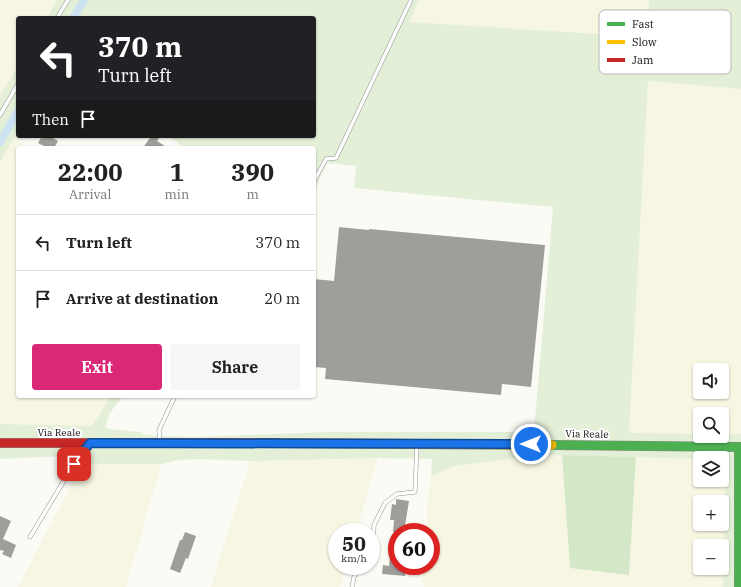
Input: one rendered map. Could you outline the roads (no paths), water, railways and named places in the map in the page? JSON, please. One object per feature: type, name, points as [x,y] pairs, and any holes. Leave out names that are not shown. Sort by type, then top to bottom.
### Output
[{"type":"main road","name":"Via Reale","points":[[0,443],[417,443],[740,448]]},
{"type":"main road","points":[[738,587],[740,448]]},
{"type":"lane","points":[[58,16],[68,0]]},
{"type":"lane","points":[[316,177],[326,159],[336,158],[411,0]]},
{"type":"lane","points":[[0,115],[16,87]]},
{"type":"lane","points":[[160,443],[159,430],[174,398]]},
{"type":"lane","points":[[30,537],[74,464],[90,443]]},
{"type":"lane","points":[[375,523],[385,503],[397,494],[415,492],[417,443]]},
{"type":"lane","points":[[352,587],[356,575]]},
{"type":"waterway","points":[[74,16],[84,0]]},
{"type":"waterway","points":[[0,142],[16,114]]}]
